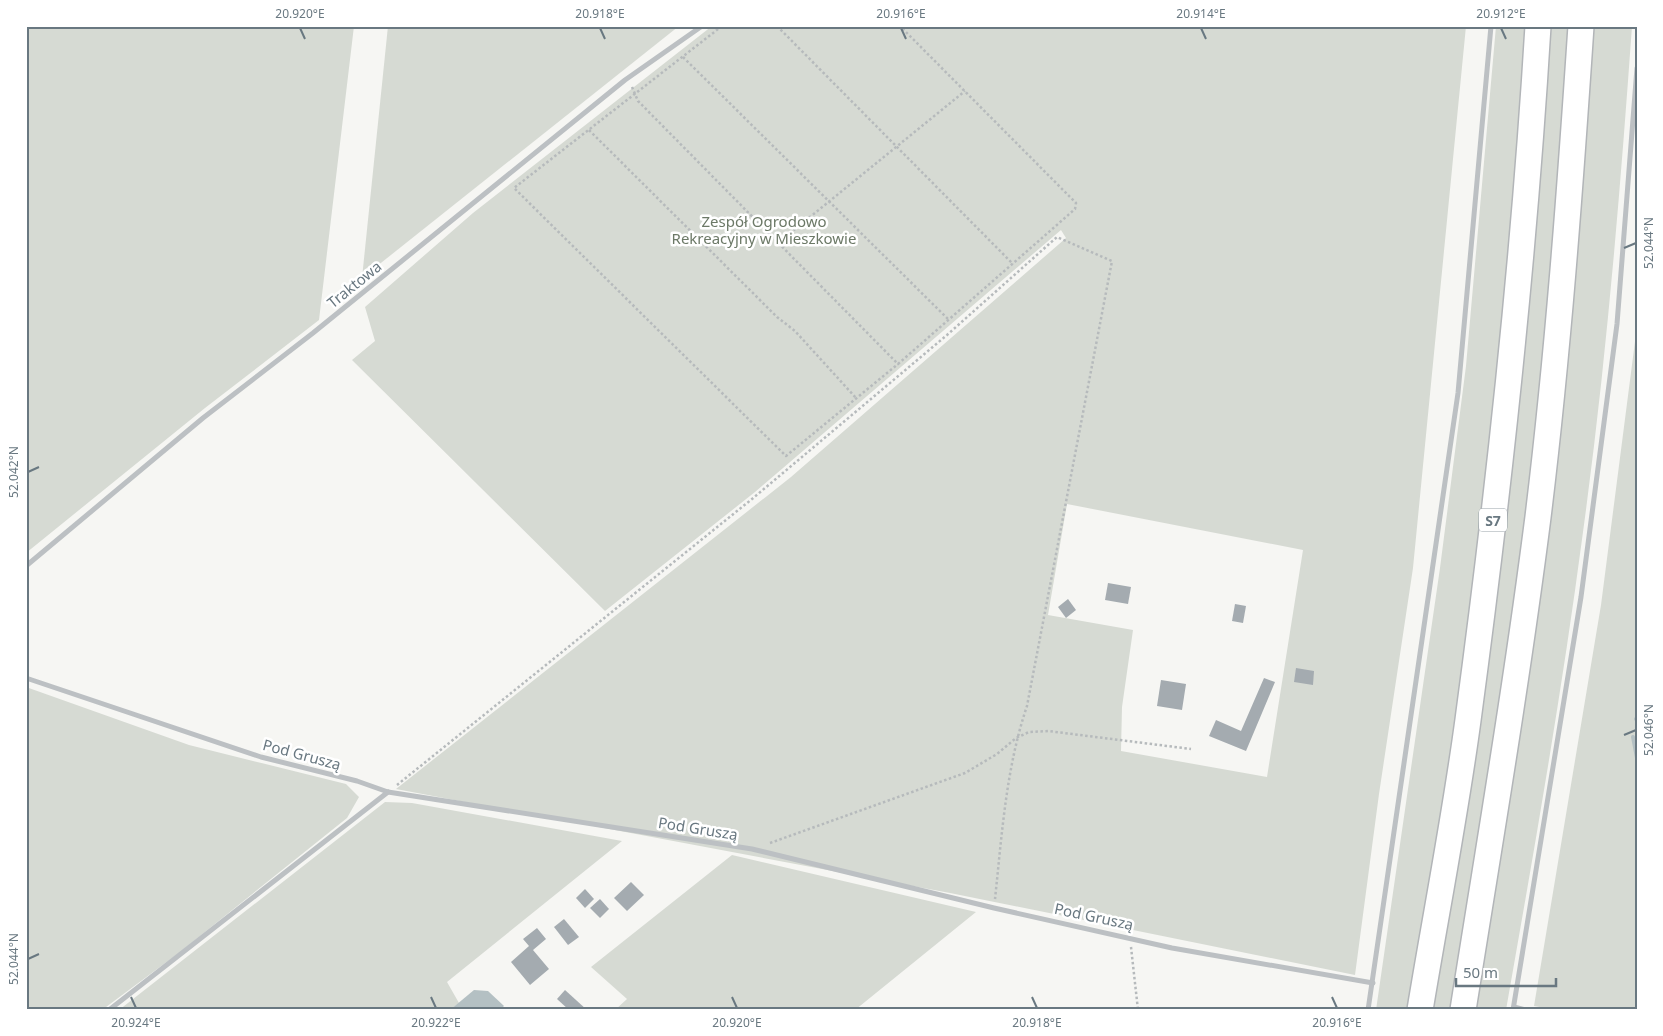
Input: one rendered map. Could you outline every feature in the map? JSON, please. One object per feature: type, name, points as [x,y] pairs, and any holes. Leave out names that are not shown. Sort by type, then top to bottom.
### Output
[{"type":"highway","name":"S7","points":[[1420,1010],[1468,722],[1508,390],[1538,26]]},
{"type":"highway","points":[[1462,1010],[1509,727],[1538,516],[1560,299],[1580,26]]},
{"type":"street","name":"Traktowa","points":[[26,566],[203,418],[313,333],[625,80],[702,26]]},
{"type":"street","points":[[1368,1010],[1458,393],[1492,26]]},
{"type":"street","points":[[1526,1010],[1513,1008],[1581,597],[1618,324],[1637,68]]},
{"type":"street","name":"Pod Gruszą","points":[[26,678],[261,757],[357,781],[388,792],[752,849],[994,908],[1130,936],[1172,948],[1373,983]]},
{"type":"street","points":[[109,1010],[388,792]]},
{"type":"path","points":[[722,26],[514,188],[786,456],[898,364],[1075,209],[1076,203],[900,26]]},
{"type":"path","points":[[777,26],[1013,264]]},
{"type":"path","points":[[683,57],[949,320]]},
{"type":"path","points":[[632,87],[638,101],[898,364]]},
{"type":"path","points":[[778,243],[965,91]]},
{"type":"path","points":[[589,130],[777,317],[795,331],[856,398]]},
{"type":"path","points":[[388,792],[752,499],[947,335],[1057,237],[1112,262],[1027,706],[1016,738],[1003,818],[994,908]]},
{"type":"path","points":[[752,849],[965,773],[997,754],[1016,738],[1029,732],[1048,731],[1192,749]]},
{"type":"path","points":[[1130,936],[1138,1010]]},
{"type":"green space","points":[[26,26],[354,26],[319,320],[205,408],[26,553]]},
{"type":"green space","points":[[388,26],[679,26],[362,278]]},
{"type":"green space","name":"Zespół Ogrodowo Rekreacyjny w Mieszkowie","points":[[712,26],[1466,26],[1413,568],[1379,794],[1355,975],[950,893],[396,789],[791,477],[1066,238],[1061,230],[755,492],[605,611],[352,360],[375,341],[365,307],[473,213]],"holes":[[[1067,504],[1303,550],[1267,777],[1121,751],[1122,707],[1133,630],[1048,615]]]},
{"type":"green space","points":[[1496,26],[1530,26],[1506,297],[1469,622],[1409,1010],[1376,1010],[1440,568],[1466,366]]},
{"type":"green space","points":[[1550,26],[1572,26],[1545,327],[1526,507],[1501,696],[1452,1010],[1430,1010]]},
{"type":"green space","points":[[1592,26],[1632,26],[1623,153],[1599,406],[1575,592],[1557,712],[1506,1010],[1472,1010]]},
{"type":"green space","points":[[1637,326],[1637,1010],[1556,1010],[1534,1006],[1601,605]]},
{"type":"green space","points":[[26,687],[189,745],[346,784],[359,797],[347,818],[180,952],[102,1010],[26,1010]]},
{"type":"green space","points":[[385,802],[412,803],[622,841],[447,982],[459,1003],[450,1010],[119,1010]]},
{"type":"green space","points":[[732,855],[976,912],[855,1010],[615,1010],[627,999],[591,967]]},
{"type":"shaded area","points":[[474,990],[488,991],[504,1006],[500,1010],[450,1010]]},
{"type":"building","points":[[1108,583],[1131,587],[1128,604],[1105,600]]},
{"type":"building","points":[[1068,599],[1076,610],[1066,618],[1058,607]]},
{"type":"building","points":[[1235,604],[1246,606],[1243,623],[1232,621]]},
{"type":"building","points":[[1296,668],[1314,671],[1313,685],[1294,682]]},
{"type":"building","points":[[1264,678],[1275,682],[1246,751],[1209,736],[1216,720],[1241,731]]},
{"type":"building","points":[[1161,680],[1186,684],[1182,710],[1157,706]]},
{"type":"building","points":[[631,882],[644,895],[627,911],[614,898]]},
{"type":"building","points":[[585,889],[594,899],[585,908],[576,898]]},
{"type":"building","points":[[600,899],[609,909],[600,918],[590,908]]},
{"type":"building","points":[[564,919],[579,937],[568,945],[554,927]]},
{"type":"building","points":[[537,928],[546,939],[533,950],[549,969],[530,985],[511,962],[529,946],[523,939]]},
{"type":"building","points":[[565,990],[587,1010],[569,1010],[557,999]]},
{"type":"waterway","points":[[1633,737],[1637,758]]}]
